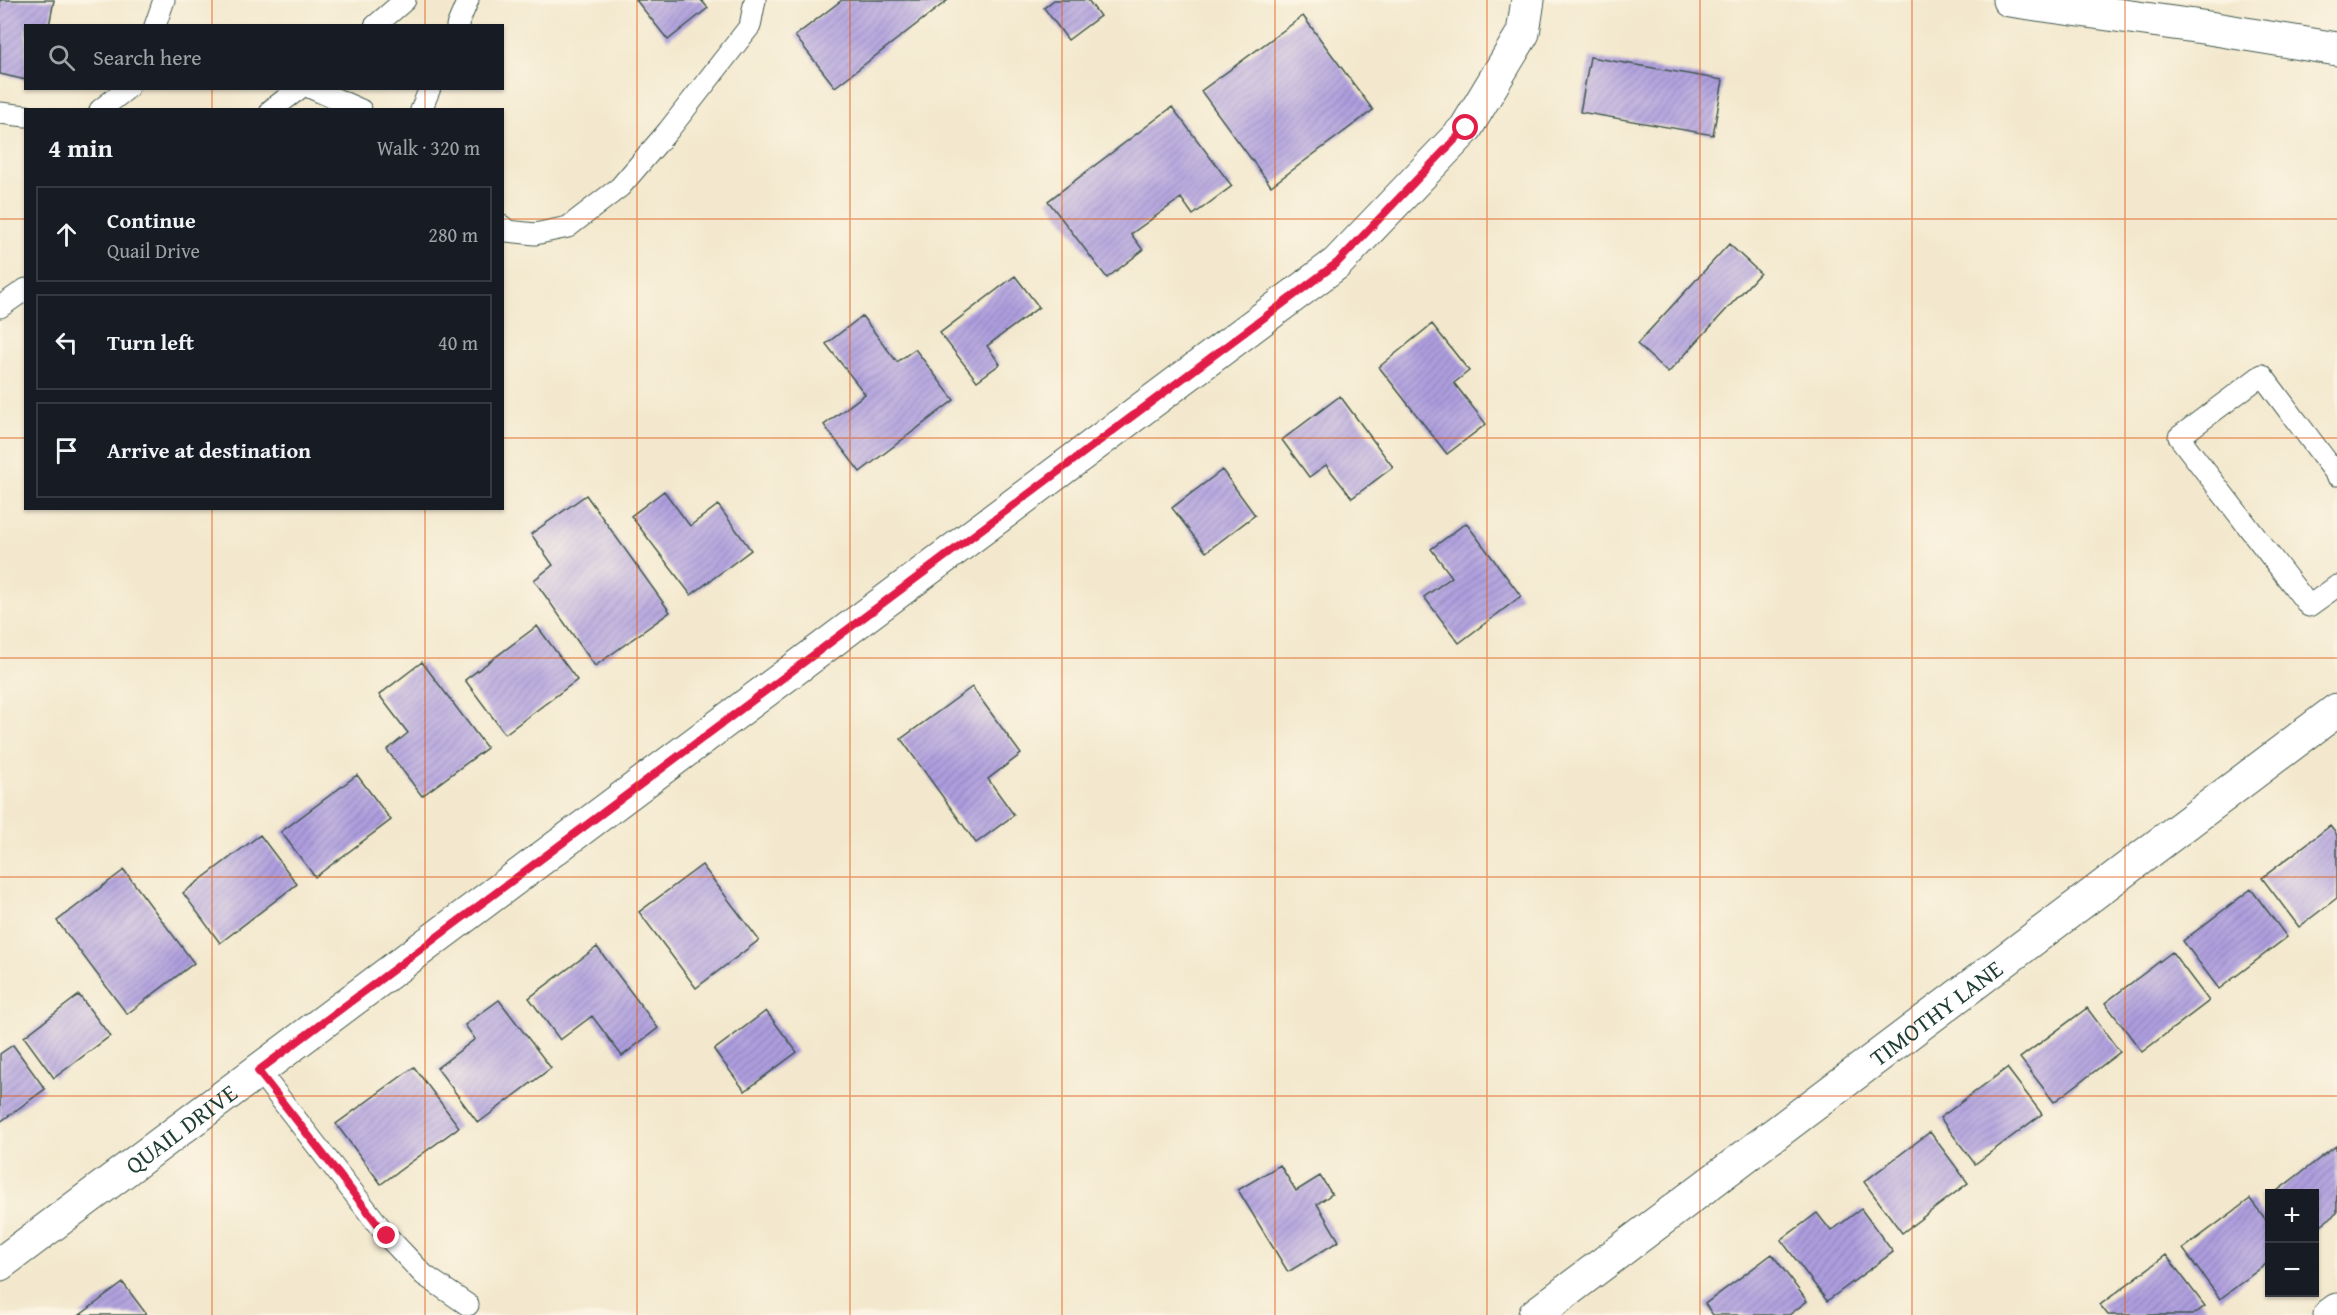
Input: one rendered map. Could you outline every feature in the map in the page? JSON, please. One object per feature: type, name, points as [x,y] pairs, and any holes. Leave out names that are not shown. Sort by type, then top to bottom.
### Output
[{"type":"street","name":"QUAIL DRIVE","points":[[0,1264],[1337,263],[1466,128],[1523,33],[1528,0]]},
{"type":"street","points":[[2009,0],[2209,28],[2337,49]]},
{"type":"street","name":"TIMOTHY LANE","points":[[1535,1315],[2337,710]]},
{"type":"street","points":[[2330,1315],[2337,1310]]},
{"type":"lane","points":[[156,24],[165,0]]},
{"type":"lane","points":[[377,24],[405,0]]},
{"type":"lane","points":[[458,24],[468,0]]},
{"type":"lane","points":[[504,228],[507,231],[535,234],[568,227],[620,187],[668,131],[750,26],[755,0]]},
{"type":"lane","points":[[103,108],[125,90]]},
{"type":"lane","points":[[274,108],[297,90]]},
{"type":"lane","points":[[316,90],[356,108]]},
{"type":"lane","points":[[421,108],[429,90]]},
{"type":"lane","points":[[0,113],[24,116]]},
{"type":"lane","points":[[0,307],[24,289]]},
{"type":"lane","points":[[2337,476],[2262,375],[2179,437],[2309,606],[2337,586]]},
{"type":"lane","points":[[258,1071],[387,1236],[424,1275],[468,1305]]},
{"type":"building","points":[[0,0],[54,0],[49,24],[24,24],[24,80],[0,74]]},
{"type":"building","points":[[636,0],[701,0],[708,8],[668,40]]},
{"type":"building","points":[[842,0],[948,0],[835,87],[795,36]]},
{"type":"building","points":[[1054,0],[1088,0],[1100,16],[1068,40],[1044,8]]},
{"type":"building","points":[[1303,16],[1373,110],[1271,186],[1201,91]]},
{"type":"building","points":[[1590,57],[1723,80],[1713,135],[1580,112]]},
{"type":"building","points":[[1172,107],[1232,186],[1193,215],[1181,198],[1131,234],[1143,250],[1107,278],[1048,201]]},
{"type":"building","points":[[1729,244],[1760,273],[1668,373],[1637,344]]},
{"type":"building","points":[[1015,276],[1039,307],[987,346],[1000,364],[977,381],[940,333]]},
{"type":"building","points":[[862,316],[897,362],[915,349],[954,400],[860,472],[824,425],[865,394],[826,344]]},
{"type":"building","points":[[1432,324],[1469,371],[1454,383],[1486,424],[1447,454],[1379,367]]},
{"type":"building","points":[[1340,396],[1393,467],[1352,498],[1326,465],[1309,477],[1282,440]]},
{"type":"building","points":[[1222,470],[1255,515],[1206,552],[1172,508]]},
{"type":"building","points":[[664,491],[690,526],[718,505],[751,550],[691,595],[631,516]]},
{"type":"building","points":[[586,495],[670,612],[595,666],[534,580],[553,565],[531,534]]},
{"type":"building","points":[[1466,523],[1521,596],[1459,643],[1424,597],[1452,577],[1431,549]]},
{"type":"building","points":[[537,626],[577,680],[505,734],[465,680]]},
{"type":"building","points":[[422,662],[487,748],[422,796],[387,750],[408,733],[379,695]]},
{"type":"building","points":[[972,687],[1021,754],[988,779],[1014,815],[976,843],[901,739]]},
{"type":"building","points":[[357,775],[391,820],[315,877],[281,832]]},
{"type":"building","points":[[2330,826],[2337,835],[2337,898],[2299,927],[2262,878]]},
{"type":"building","points":[[260,835],[297,884],[220,943],[183,893]]},
{"type":"building","points":[[702,865],[759,940],[696,988],[639,912]]},
{"type":"building","points":[[124,870],[194,963],[127,1014],[57,921]]},
{"type":"building","points":[[2251,889],[2287,937],[2219,989],[2183,941]]},
{"type":"building","points":[[597,947],[658,1028],[622,1056],[592,1016],[560,1040],[529,998]]},
{"type":"building","points":[[2172,952],[2209,1001],[2142,1052],[2105,1003]]},
{"type":"building","points":[[79,995],[110,1036],[54,1078],[24,1037]]},
{"type":"building","points":[[499,1000],[551,1068],[478,1123],[437,1068],[475,1039],[465,1025]]},
{"type":"building","points":[[2087,1008],[2120,1052],[2054,1102],[2020,1058]]},
{"type":"building","points":[[766,1011],[797,1052],[745,1091],[714,1050]]},
{"type":"building","points":[[13,1045],[45,1089],[0,1122],[0,1054]]},
{"type":"building","points":[[414,1067],[459,1127],[381,1184],[336,1124]]},
{"type":"building","points":[[2007,1068],[2042,1114],[1975,1164],[1940,1118]]},
{"type":"building","points":[[1930,1132],[1968,1183],[1902,1233],[1864,1182]]},
{"type":"building","points":[[2336,1146],[2337,1213],[2319,1226],[2319,1189],[2280,1189]]},
{"type":"building","points":[[1280,1165],[1296,1191],[1320,1176],[1332,1194],[1317,1204],[1339,1241],[1288,1272],[1238,1190]]},
{"type":"building","points":[[2250,1199],[2265,1218],[2265,1265],[2220,1299],[2183,1249]]},
{"type":"building","points":[[1861,1209],[1893,1252],[1827,1301],[1781,1240],[1817,1213],[1831,1231]]},
{"type":"building","points":[[1772,1254],[1807,1301],[1789,1315],[1713,1315],[1705,1304]]},
{"type":"building","points":[[2166,1255],[2205,1306],[2193,1315],[2108,1315],[2100,1305]]},
{"type":"building","points":[[123,1283],[147,1315],[80,1315]]},
{"type":"route","points":[[387,1236],[258,1071],[1337,263],[1466,128]]}]
